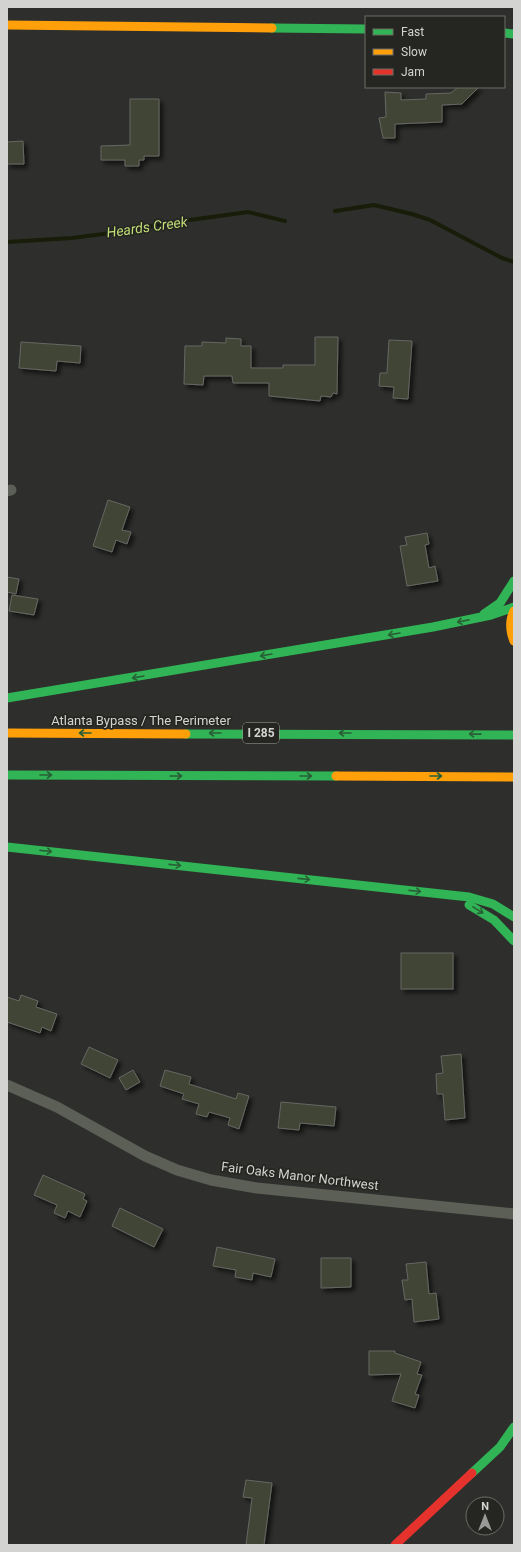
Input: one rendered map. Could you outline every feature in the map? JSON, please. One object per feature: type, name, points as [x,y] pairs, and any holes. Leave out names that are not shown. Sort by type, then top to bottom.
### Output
[{"type":"main road","points":[[7,25],[365,29]]},
{"type":"main road","points":[[478,618],[500,603],[514,581]]},
{"type":"main road","points":[[7,698],[425,628],[491,615],[514,607]]},
{"type":"main road","points":[[514,611],[510,624],[510,634],[514,641]]},
{"type":"main road","name":"Atlanta Bypass / The Perimeter","points":[[7,732],[514,735]]},
{"type":"main road","points":[[7,775],[514,777]]},
{"type":"main road","points":[[7,847],[484,899],[496,904],[514,917]]},
{"type":"main road","points":[[442,894],[473,907],[493,919],[514,941]]},
{"type":"main road","points":[[395,1545],[500,1447],[514,1427]]},
{"type":"street","name":"Fair Oaks Manor Northwest","points":[[7,1085],[57,1107],[145,1156],[177,1170],[211,1180],[257,1188],[514,1214]]},
{"type":"building","points":[[457,88],[478,88],[462,104],[442,105],[442,122],[395,124],[395,138],[383,138],[379,118],[386,117],[385,92],[401,93],[401,100],[426,99],[426,94],[451,93]]},
{"type":"building","points":[[130,99],[159,99],[159,156],[144,156],[144,160],[139,160],[139,166],[125,166],[125,160],[101,160],[101,146],[130,145]]},
{"type":"building","points":[[23,141],[24,164],[7,164],[7,142]]},
{"type":"building","points":[[315,337],[338,337],[337,394],[333,393],[331,397],[321,396],[320,401],[269,396],[269,383],[233,383],[232,376],[204,376],[203,385],[184,384],[185,346],[202,346],[202,342],[226,343],[226,338],[241,339],[241,346],[251,346],[251,368],[283,368],[283,365],[315,365]]},
{"type":"building","points":[[389,340],[412,341],[408,399],[393,398],[394,387],[379,386],[380,373],[387,373]]},
{"type":"building","points":[[21,342],[81,346],[80,363],[57,361],[56,371],[19,368]]},
{"type":"building","points":[[108,500],[130,507],[122,530],[131,532],[127,544],[116,540],[112,552],[93,546]]},
{"type":"building","points":[[427,533],[429,544],[425,545],[429,568],[435,566],[438,581],[407,586],[400,546],[407,545],[405,537]]},
{"type":"building","points":[[7,577],[19,579],[16,594],[7,592]]},
{"type":"building","points":[[12,595],[38,599],[34,615],[9,611]]},
{"type":"building","points":[[401,953],[453,953],[453,989],[401,989]]},
{"type":"building","points":[[21,995],[38,1001],[36,1007],[57,1014],[51,1031],[42,1027],[40,1033],[7,1022],[7,997],[19,1001]]},
{"type":"building","points":[[89,1047],[118,1060],[110,1078],[81,1064]]},
{"type":"building","points":[[461,1054],[465,1118],[445,1120],[443,1094],[437,1094],[436,1074],[443,1073],[441,1056]]},
{"type":"building","points":[[133,1070],[140,1082],[126,1090],[119,1078]]},
{"type":"building","points":[[165,1070],[191,1077],[189,1084],[236,1099],[238,1093],[249,1096],[239,1129],[228,1125],[230,1118],[209,1112],[207,1117],[196,1114],[199,1104],[182,1099],[184,1094],[160,1086]]},
{"type":"building","points":[[281,1102],[336,1107],[334,1126],[300,1123],[299,1130],[278,1128]]},
{"type":"building","points":[[43,1175],[85,1194],[83,1199],[87,1201],[80,1217],[68,1211],[65,1218],[54,1213],[57,1205],[34,1195]]},
{"type":"building","points":[[120,1208],[163,1229],[154,1247],[112,1226]]},
{"type":"building","points":[[217,1247],[275,1259],[271,1277],[253,1273],[252,1280],[235,1277],[236,1270],[213,1266]]},
{"type":"building","points":[[321,1258],[351,1258],[351,1287],[321,1288]]},
{"type":"building","points":[[426,1262],[429,1294],[436,1293],[439,1319],[414,1322],[412,1299],[405,1300],[402,1280],[408,1280],[406,1264]]},
{"type":"building","points":[[369,1351],[395,1351],[395,1353],[421,1362],[417,1374],[422,1375],[415,1394],[419,1395],[415,1408],[392,1401],[401,1374],[369,1375]]},
{"type":"building","points":[[246,1480],[272,1483],[264,1545],[246,1545],[252,1498],[243,1497]]},
{"type":"waterway","name":"Heards Creek","points":[[335,211],[374,205],[412,214],[430,220],[502,258],[514,262]]},
{"type":"waterway","name":"Heards Creek","points":[[7,242],[72,238],[248,212],[285,221]]},
{"type":"traffic: fast","points":[[272,28],[365,29]]},
{"type":"traffic: fast","points":[[505,33],[514,34]]},
{"type":"traffic: fast","points":[[484,614],[500,603],[514,581]]},
{"type":"traffic: fast","points":[[7,698],[433,627],[491,615],[514,607]]},
{"type":"traffic: fast","points":[[186,734],[514,735]]},
{"type":"traffic: fast","points":[[7,775],[336,776]]},
{"type":"traffic: fast","points":[[7,847],[469,897],[493,904],[514,917]]},
{"type":"traffic: fast","points":[[469,905],[494,920],[514,941]]},
{"type":"traffic: fast","points":[[472,1473],[500,1447],[514,1427]]},
{"type":"traffic: slow","points":[[7,25],[272,28]]},
{"type":"traffic: slow","points":[[514,611],[511,618],[514,641]]},
{"type":"traffic: slow","points":[[7,733],[186,734]]},
{"type":"traffic: slow","points":[[336,776],[514,777]]},
{"type":"traffic: jam","points":[[395,1545],[472,1473]]}]
